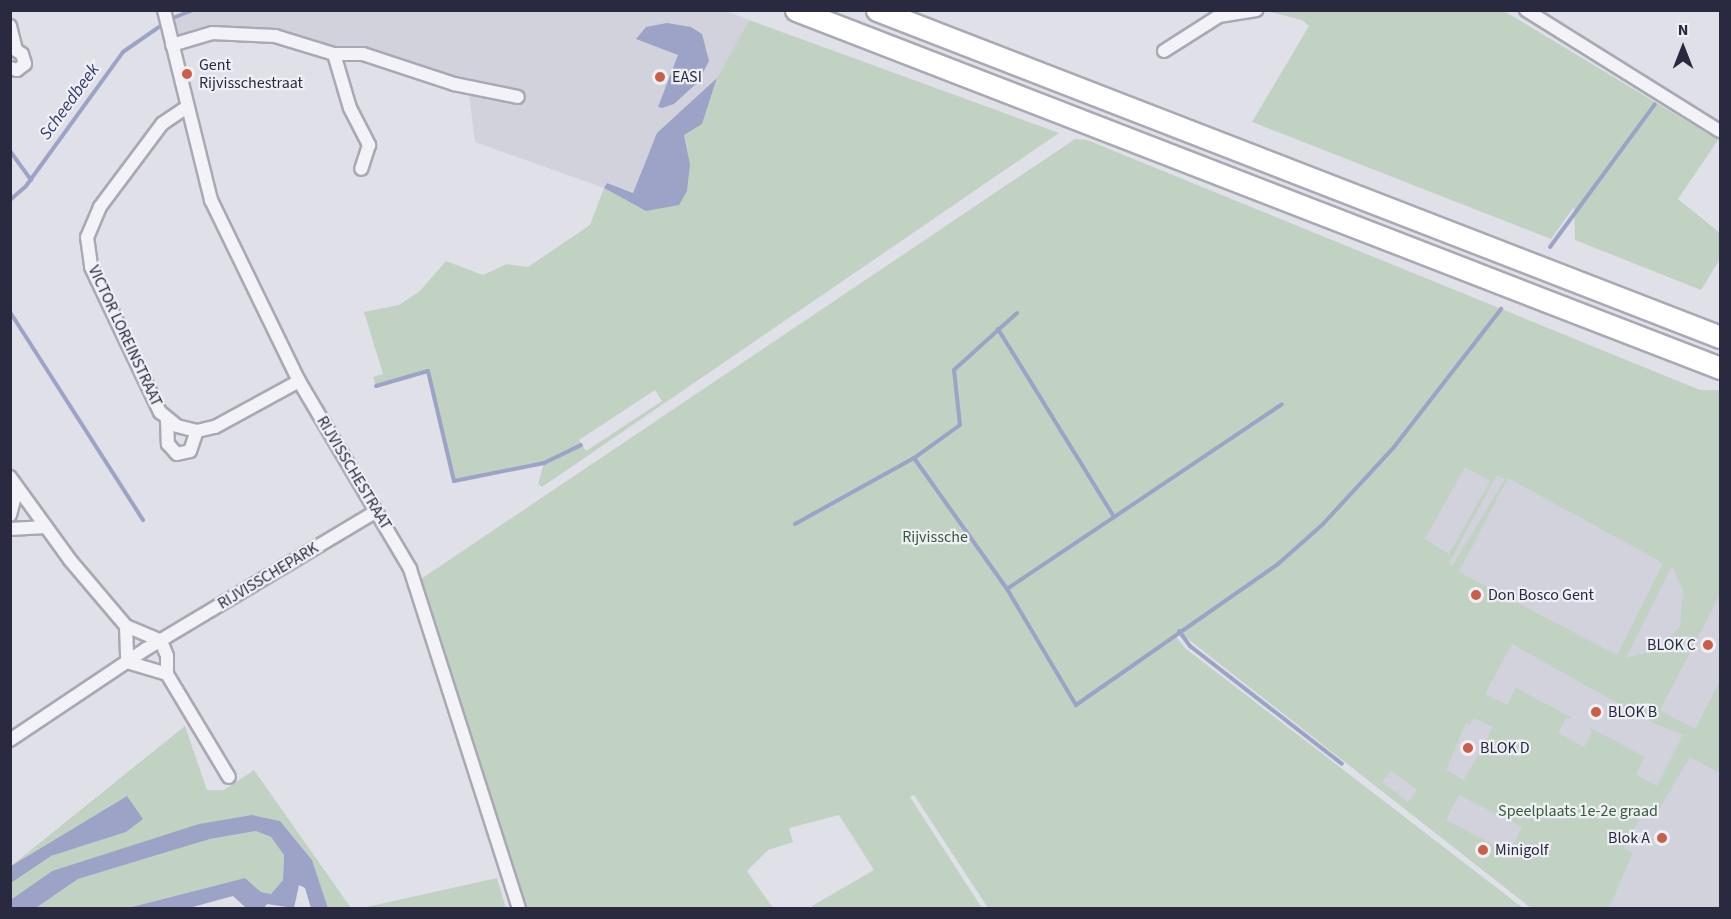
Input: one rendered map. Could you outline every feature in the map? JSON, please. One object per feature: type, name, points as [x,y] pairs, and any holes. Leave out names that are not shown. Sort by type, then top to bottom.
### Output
[{"type":"highway","points":[[796,10],[1720,368]]},
{"type":"highway","points":[[877,10],[1720,337]]},
{"type":"street","name":"RIJVISSCHESTRAAT","points":[[164,10],[214,208],[300,381],[410,569],[519,909]]},
{"type":"street","points":[[1164,51],[1219,16],[1257,10]]},
{"type":"street","points":[[1526,10],[1720,131]]},
{"type":"street","points":[[10,26],[13,52],[22,54],[25,64],[17,70],[10,68]]},
{"type":"street","points":[[172,45],[192,36],[234,32],[275,36],[333,54],[363,54],[454,84],[518,97]]},
{"type":"street","points":[[333,54],[350,108],[368,140],[361,169]]},
{"type":"street","name":"VICTOR LOREINSTRAAT","points":[[167,420],[197,431],[190,451],[177,454],[168,444],[167,420],[91,267],[87,237],[100,207],[155,133],[187,107]]},
{"type":"street","points":[[197,431],[215,427],[300,381]]},
{"type":"street","points":[[10,515],[14,482]]},
{"type":"street","points":[[14,482],[46,527],[126,626],[161,640],[167,657],[167,674],[229,777]]},
{"type":"street","name":"RIJVISSCHEPARK","points":[[10,740],[161,640],[375,512]]},
{"type":"street","points":[[10,529],[46,527]]},
{"type":"street","points":[[126,626],[127,662],[167,674]]},
{"type":"shaded area","points":[[193,10],[724,10],[749,20],[717,78],[657,134],[633,193],[607,183],[604,188],[475,142],[469,95],[362,61],[333,61],[274,43],[233,39],[181,47],[173,18]]},
{"type":"shaded area","name":"Don Bosco Gent","points":[[1505,331],[1720,447],[1720,908],[1531,908],[1179,631]]},
{"type":"green space","points":[[1266,11],[1504,11],[1718,140],[1678,199],[1720,233],[1720,259],[1701,290],[1575,240],[1574,207],[1551,239],[1252,122],[1309,26],[1302,20]]},
{"type":"green space","points":[[749,20],[1059,133],[542,487],[538,484],[544,463],[454,481],[428,372],[376,386],[373,377],[383,374],[364,312],[399,305],[420,291],[446,261],[483,275],[507,264],[528,267],[590,225],[604,188],[646,211],[690,164],[684,134],[702,124],[717,78]],"holes":[[[655,390],[662,401],[586,451],[579,440]]]},
{"type":"green space","name":"Rijvissche","points":[[1075,139],[1087,140],[1700,390],[1720,390],[1720,595],[1660,710],[1695,729],[1720,681],[1720,773],[1690,757],[1658,811],[1647,805],[1624,848],[1633,853],[1609,908],[1531,908],[1179,632],[1175,635],[1185,648],[1523,908],[988,908],[914,795],[910,797],[982,908],[813,908],[812,906],[874,870],[839,815],[789,828],[793,842],[768,850],[747,871],[773,908],[527,908],[421,579]],"holes":[[[1465,467],[1490,481],[1449,554],[1425,539]],[[1497,475],[1505,479],[1452,566],[1449,563]],[[1508,478],[1663,563],[1617,655],[1459,572]],[[1672,566],[1683,591],[1680,627],[1657,650],[1626,658]],[[1512,644],[1653,723],[1683,735],[1657,786],[1636,774],[1645,757],[1589,727],[1592,732],[1584,747],[1558,733],[1566,718],[1572,718],[1516,688],[1507,705],[1485,694]],[[1474,718],[1493,727],[1464,780],[1446,770],[1466,723],[1470,725]],[[1391,771],[1417,790],[1408,802],[1382,782]],[[1459,795],[1522,827],[1509,853],[1446,820]]]},
{"type":"green space","points":[[185,726],[207,790],[224,790],[254,770],[351,908],[328,908],[312,860],[280,821],[252,815],[52,871],[12,900],[11,883],[51,856],[126,832],[127,796],[11,866]]},
{"type":"green space","points":[[256,831],[271,837],[284,855],[283,880],[271,894],[261,892],[245,878],[128,908],[36,908],[78,879],[210,839]]},
{"type":"green space","points":[[497,878],[506,908],[362,908]]},
{"type":"water","points":[[667,23],[691,27],[702,34],[709,61],[698,82],[674,104],[662,108],[658,107],[678,55],[636,39],[646,27]]},
{"type":"water","points":[[717,78],[702,124],[684,135],[690,164],[687,191],[679,205],[646,211],[604,188],[607,183],[633,193],[657,133]]},
{"type":"water","points":[[127,796],[143,819],[126,832],[51,856],[11,883],[11,866]]},
{"type":"water","points":[[252,815],[280,821],[312,860],[328,908],[311,908],[305,888],[299,885],[294,908],[267,904],[264,908],[246,908],[233,896],[189,908],[128,908],[245,878],[261,892],[271,894],[283,880],[284,855],[271,837],[256,831],[210,839],[78,879],[36,908],[11,908],[11,893],[12,899],[52,871],[199,824]]},
{"type":"waterway","name":"Scheedbeek","points":[[173,18],[193,10]]},
{"type":"waterway","name":"Scheedbeek","points":[[10,200],[26,186],[123,52],[159,27]]},
{"type":"waterway","points":[[1550,247],[1655,104]]},
{"type":"waterway","points":[[10,151],[31,180]]},
{"type":"waterway","points":[[1017,313],[954,370],[960,425],[914,458],[1007,589],[1076,705],[1278,564],[1323,524],[1394,447],[1501,309]]},
{"type":"waterway","points":[[10,312],[143,520]]},
{"type":"waterway","points":[[998,329],[1114,517]]},
{"type":"waterway","points":[[376,386],[428,371],[454,481],[544,463],[581,445]]},
{"type":"waterway","points":[[1007,589],[1282,404]]},
{"type":"waterway","points":[[795,524],[914,458]]},
{"type":"waterway","points":[[1179,631],[1190,646],[1342,764]]},
{"type":"place","name":"Gent Rijvisschestraat","points":[[187,74]]},
{"type":"place","name":"EASI","points":[[660,77]]},
{"type":"place","name":"Don Bosco Gent","points":[[1476,595]]},
{"type":"place","name":"BLOK C","points":[[1708,645]]},
{"type":"place","name":"BLOK B","points":[[1596,712]]},
{"type":"place","name":"BLOK D","points":[[1468,748]]},
{"type":"place","name":"Blok A","points":[[1662,838]]},
{"type":"place","name":"Minigolf","points":[[1483,850]]},
{"type":"park label","name":"Speelplaats 1e-2e graad","points":[[1578,811]]}]
